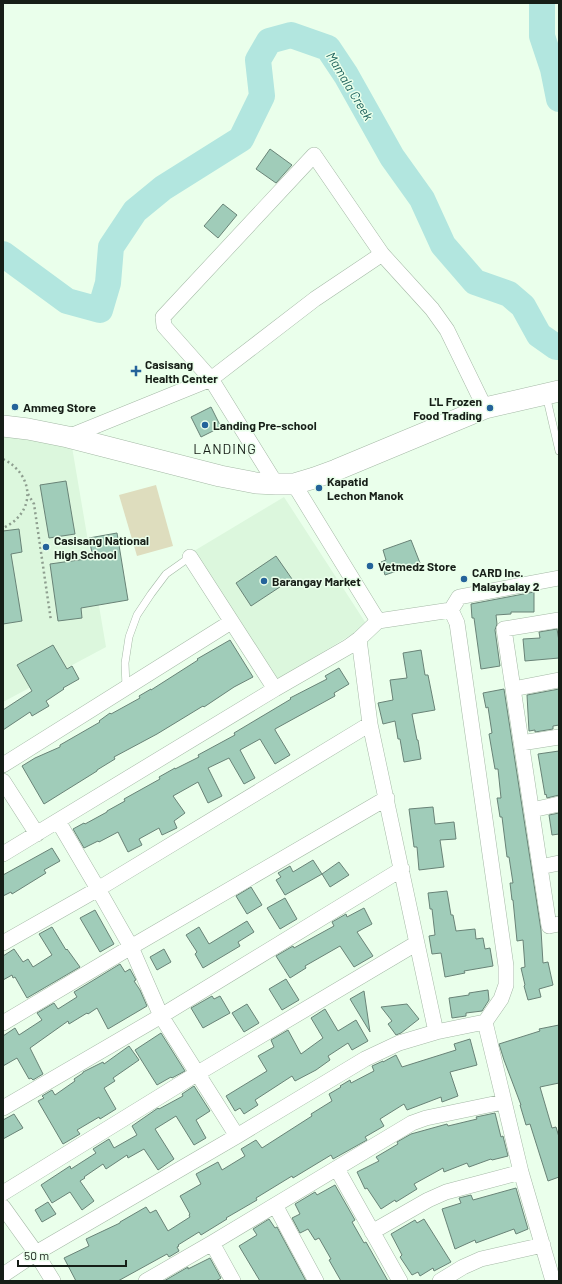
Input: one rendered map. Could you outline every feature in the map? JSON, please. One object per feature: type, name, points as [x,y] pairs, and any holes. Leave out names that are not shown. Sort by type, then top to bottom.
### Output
[{"type":"main road","points":[[3,426],[28,429],[68,437],[220,476],[256,483],[285,484],[314,478],[336,470],[485,408],[552,392]]},
{"type":"street","points":[[378,621],[285,484],[211,379],[164,326],[163,317],[314,155],[382,254],[432,309],[447,330],[485,408]]},
{"type":"street","points":[[68,437],[211,379],[315,299],[382,254]]},
{"type":"street","points":[[190,557],[274,689]]},
{"type":"street","points":[[3,854],[274,689],[348,647],[378,621],[451,610],[459,597],[559,578]]},
{"type":"street","points":[[3,1275],[36,1253],[237,1136],[365,1059],[399,1043],[436,1032],[485,1022],[501,1000],[506,985],[506,966],[457,623],[451,610]]},
{"type":"street","points":[[559,620],[504,629],[549,926],[559,924]]},
{"type":"street","points":[[3,765],[231,622]]},
{"type":"street","points":[[359,639],[370,724],[436,1032]]},
{"type":"street","points":[[513,689],[559,680]]},
{"type":"street","points":[[3,943],[98,889],[370,724]]},
{"type":"street","points":[[522,743],[559,737]]},
{"type":"street","points":[[3,781],[37,834]]},
{"type":"street","points":[[3,1023],[387,798]]},
{"type":"street","points":[[532,810],[559,804]]},
{"type":"street","points":[[58,821],[131,947],[161,1016],[237,1136]]},
{"type":"street","points":[[540,867],[559,863]]},
{"type":"street","points":[[3,1108],[161,1016],[402,869]]},
{"type":"street","points":[[3,1193],[198,1073],[417,943]]},
{"type":"street","points":[[485,1022],[521,1172],[553,1281]]},
{"type":"street","points":[[148,1281],[412,1123],[426,1118],[503,1102]]},
{"type":"street","points":[[337,1169],[400,1281]]},
{"type":"street","points":[[372,1232],[428,1200],[440,1195],[521,1172]]},
{"type":"street","points":[[275,1205],[316,1281]]},
{"type":"street","points":[[3,1207],[36,1253],[53,1281]]},
{"type":"street","points":[[212,1243],[233,1281]]},
{"type":"street","points":[[440,1281],[481,1258],[543,1245]]},
{"type":"lane","points":[[552,392],[559,451]]},
{"type":"lane","points":[[126,688],[125,663],[129,637],[136,615],[166,574],[190,557]]},
{"type":"path","points":[[3,459],[13,465],[21,473],[26,483],[28,494],[34,504],[51,621]]},
{"type":"path","points":[[3,528],[14,522],[21,514],[26,504],[28,494]]},
{"type":"shaded area","name":"Casisang National High School","points":[[3,433],[72,447],[106,647],[3,702]]},
{"type":"shaded area","points":[[156,485],[173,546],[137,556],[119,495]]},
{"type":"shaded area","points":[[284,497],[367,625],[277,680],[194,551]]},
{"type":"building","points":[[270,149],[292,165],[276,183],[256,169]]},
{"type":"building","points":[[223,204],[237,215],[218,238],[204,226]]},
{"type":"building","points":[[211,407],[221,427],[201,437],[191,417]]},
{"type":"building","points":[[66,481],[75,534],[49,538],[40,485]]},
{"type":"building","points":[[19,529],[22,552],[11,554],[22,621],[3,624],[3,531]]},
{"type":"building","points":[[117,533],[128,600],[81,608],[82,618],[58,621],[50,564],[93,558],[89,538]]},
{"type":"building","points":[[411,540],[420,563],[385,575],[381,562],[386,560],[383,550]]},
{"type":"building","name":"Barangay Market","points":[[276,556],[292,579],[251,606],[236,583]]},
{"type":"building","points":[[534,592],[534,612],[511,612],[511,614],[496,615],[497,624],[495,630],[500,666],[481,669],[471,604]]},
{"type":"building","points":[[557,629],[559,658],[525,661],[523,639],[540,638],[539,632]]},
{"type":"building","points":[[230,640],[253,677],[234,687],[204,707],[203,706],[157,734],[114,757],[115,759],[44,804],[22,766],[35,758],[60,747],[60,745],[100,722],[99,721],[110,713],[111,714],[140,698],[139,696]]},
{"type":"building","points":[[53,645],[67,669],[72,666],[79,679],[63,688],[64,689],[46,701],[49,706],[32,716],[30,712],[3,730],[3,710],[32,691],[17,665]]},
{"type":"building","points":[[421,650],[425,675],[428,675],[435,710],[412,714],[421,759],[404,762],[395,721],[383,724],[378,703],[393,700],[390,680],[407,678],[403,653]]},
{"type":"building","points":[[339,668],[349,684],[334,693],[335,696],[275,729],[290,755],[275,764],[260,739],[240,750],[255,778],[244,784],[229,758],[208,768],[222,796],[208,803],[198,782],[173,796],[185,813],[174,821],[177,828],[162,835],[159,828],[139,839],[142,845],[128,852],[118,832],[84,848],[73,829],[107,812],[125,801],[124,799],[160,779],[159,777],[199,757],[198,755],[235,735],[234,733],[291,699],[290,698],[327,679],[325,676]]},
{"type":"building","points":[[504,689],[541,930],[543,963],[548,962],[553,985],[539,989],[541,997],[528,1000],[521,968],[525,967],[523,940],[517,941],[510,883],[513,883],[509,857],[507,857],[502,817],[500,817],[497,798],[501,798],[498,769],[495,769],[489,734],[492,733],[488,707],[486,708],[483,693]]},
{"type":"building","points":[[559,689],[559,725],[553,726],[553,729],[535,732],[535,730],[529,731],[527,695]]},
{"type":"building","points":[[559,751],[559,795],[547,798],[546,794],[545,795],[538,754]]},
{"type":"building","points":[[433,807],[435,824],[454,822],[456,839],[440,840],[444,867],[419,870],[417,847],[414,847],[409,809]]},
{"type":"building","points":[[559,813],[559,834],[552,835],[549,815]]},
{"type":"building","points":[[52,848],[60,861],[44,870],[46,873],[12,894],[11,892],[3,896],[3,875]]},
{"type":"building","points":[[313,860],[322,874],[285,895],[276,880],[281,877],[278,873],[290,866],[293,872]]},
{"type":"building","points":[[339,862],[349,875],[330,887],[322,874]]},
{"type":"building","points":[[251,887],[262,905],[247,914],[236,896]]},
{"type":"building","points":[[447,891],[451,915],[453,915],[456,931],[475,929],[476,939],[483,938],[485,949],[490,948],[493,966],[464,971],[465,973],[445,977],[441,953],[432,954],[429,936],[435,935],[432,909],[430,909],[428,893]]},
{"type":"building","points":[[285,898],[297,919],[280,929],[267,908]]},
{"type":"building","points":[[364,908],[372,924],[357,932],[373,956],[354,967],[340,946],[305,966],[306,968],[290,978],[276,956],[334,926],[332,922],[346,914],[347,917]]},
{"type":"building","points":[[95,910],[114,944],[100,952],[80,918]]},
{"type":"building","points":[[247,921],[254,932],[238,942],[240,946],[203,968],[195,954],[197,952],[186,935],[199,927],[209,944]]},
{"type":"building","points":[[52,927],[66,950],[67,949],[80,967],[27,998],[15,977],[13,978],[12,975],[3,980],[3,956],[14,949],[23,962],[28,959],[33,967],[52,955],[39,934]]},
{"type":"building","points":[[164,949],[171,962],[157,970],[150,957]]},
{"type":"building","points":[[120,964],[125,972],[130,969],[136,980],[134,981],[147,1006],[108,1029],[97,1008],[69,1024],[68,1021],[30,1048],[43,1074],[33,1080],[31,1078],[29,1079],[17,1058],[3,1066],[3,1036],[15,1028],[19,1035],[42,1020],[37,1013],[54,1003],[58,1009],[77,997],[74,992]]},
{"type":"building","points":[[286,979],[299,1000],[282,1010],[269,989]]},
{"type":"building","points":[[488,990],[489,1000],[482,1011],[466,1013],[466,1016],[452,1018],[449,998]]},
{"type":"building","points":[[364,991],[370,1032],[350,999]]},
{"type":"building","points":[[212,996],[214,999],[220,996],[230,1013],[203,1028],[191,1008]]},
{"type":"building","points":[[247,1004],[259,1023],[244,1032],[232,1013]]},
{"type":"building","points":[[407,1004],[419,1019],[401,1033],[396,1035],[388,1024],[392,1021],[381,1007]]},
{"type":"building","points":[[325,1009],[338,1031],[356,1020],[368,1041],[352,1050],[348,1043],[328,1056],[330,1060],[316,1070],[295,1081],[292,1076],[255,1100],[258,1105],[244,1114],[240,1108],[235,1111],[226,1096],[267,1071],[258,1056],[274,1047],[271,1040],[288,1030],[301,1054],[323,1038],[311,1018]]},
{"type":"building","points":[[559,1025],[559,1083],[540,1087],[552,1128],[556,1127],[559,1137],[559,1177],[548,1181],[530,1124],[526,1125],[521,1105],[499,1044],[540,1031],[539,1029]]},
{"type":"building","points":[[161,1033],[185,1071],[157,1085],[135,1050]]},
{"type":"building","points":[[470,1039],[477,1065],[450,1072],[458,1096],[442,1102],[441,1097],[407,1110],[404,1104],[380,1119],[384,1126],[365,1137],[367,1140],[333,1159],[331,1155],[293,1178],[292,1176],[201,1235],[199,1232],[178,1245],[179,1246],[177,1247],[179,1251],[169,1257],[167,1254],[118,1281],[76,1281],[64,1258],[89,1246],[86,1239],[120,1223],[146,1207],[150,1213],[156,1210],[168,1231],[190,1217],[190,1214],[180,1196],[201,1184],[196,1174],[218,1162],[222,1170],[245,1156],[241,1149],[256,1140],[262,1148],[312,1116],[311,1114],[332,1101],[329,1094],[341,1087],[340,1086],[350,1080],[351,1083],[374,1071],[372,1066],[396,1055],[402,1067],[456,1050],[454,1044]]},
{"type":"building","points":[[129,1046],[139,1060],[113,1078],[115,1081],[104,1088],[116,1109],[100,1119],[99,1117],[77,1130],[80,1134],[63,1144],[38,1101],[44,1098],[42,1096],[52,1090],[55,1095],[75,1081],[74,1079],[83,1072],[103,1062],[104,1064]]},
{"type":"building","points":[[194,1086],[210,1111],[196,1120],[206,1138],[194,1145],[176,1116],[155,1129],[174,1159],[158,1170],[144,1149],[128,1158],[127,1155],[106,1169],[103,1164],[80,1181],[94,1201],[82,1210],[70,1192],[52,1203],[41,1185],[70,1166],[71,1169],[96,1153],[93,1149],[109,1139],[114,1148],[137,1135],[132,1126],[158,1108],[159,1109],[183,1096],[182,1094]]},
{"type":"building","points":[[495,1113],[501,1137],[503,1136],[508,1156],[491,1159],[469,1167],[467,1163],[444,1172],[443,1168],[414,1184],[417,1189],[381,1209],[367,1188],[365,1189],[357,1172],[379,1161],[376,1157],[398,1144],[397,1142],[411,1134],[447,1124],[448,1126],[477,1119],[476,1117]]},
{"type":"building","points":[[14,1114],[23,1128],[3,1139],[3,1120]]},
{"type":"building","points":[[335,1185],[355,1220],[352,1222],[364,1243],[366,1242],[388,1281],[341,1281],[319,1238],[315,1240],[308,1229],[300,1233],[292,1218],[300,1214],[295,1204],[315,1192],[317,1195]]},
{"type":"building","points":[[516,1188],[528,1229],[516,1234],[514,1229],[476,1243],[475,1240],[455,1249],[442,1209],[461,1203],[459,1198],[471,1195],[473,1200]]},
{"type":"building","points":[[48,1202],[56,1214],[42,1222],[35,1210]]},
{"type":"building","points":[[269,1219],[275,1228],[277,1227],[306,1281],[260,1281],[239,1246],[257,1235],[253,1229]]},
{"type":"building","points":[[424,1219],[451,1262],[434,1271],[433,1268],[420,1276],[418,1272],[412,1275],[400,1257],[402,1255],[391,1234],[415,1220],[417,1223]]},
{"type":"building","points":[[210,1258],[221,1278],[216,1281],[164,1281],[188,1267],[188,1269]]},
{"type":"waterway","name":"Mamala Creek","points":[[542,3],[542,36],[553,69],[559,99]]},
{"type":"waterway","name":"Mamala Creek","points":[[3,254],[67,301],[100,310],[108,283],[111,247],[135,211],[163,188],[241,139],[262,96],[258,60],[269,41],[291,35],[328,48],[346,75],[392,157],[422,199],[443,245],[475,282],[509,294],[523,306],[539,335],[556,347],[559,347]]},
{"type":"place","name":"Casisang Health Center","points":[[136,371]]},
{"type":"place","name":"Ammeg Store","points":[[15,407]]},
{"type":"place","name":"L'L Frozen Food Trading","points":[[490,408]]},
{"type":"place","name":"Landing Pre-school","points":[[205,425]]},
{"type":"place","name":"Kapatid Lechon Manok","points":[[319,488]]},
{"type":"place","name":"Casisang National High School","points":[[46,547]]},
{"type":"place","name":"Vetmedz Store","points":[[370,566]]},
{"type":"place","name":"CARD Inc. Malaybalay 2","points":[[464,579]]},
{"type":"place","name":"Barangay Market","points":[[264,581]]},
{"type":"district","name":"LANDING","points":[[225,448]]}]
